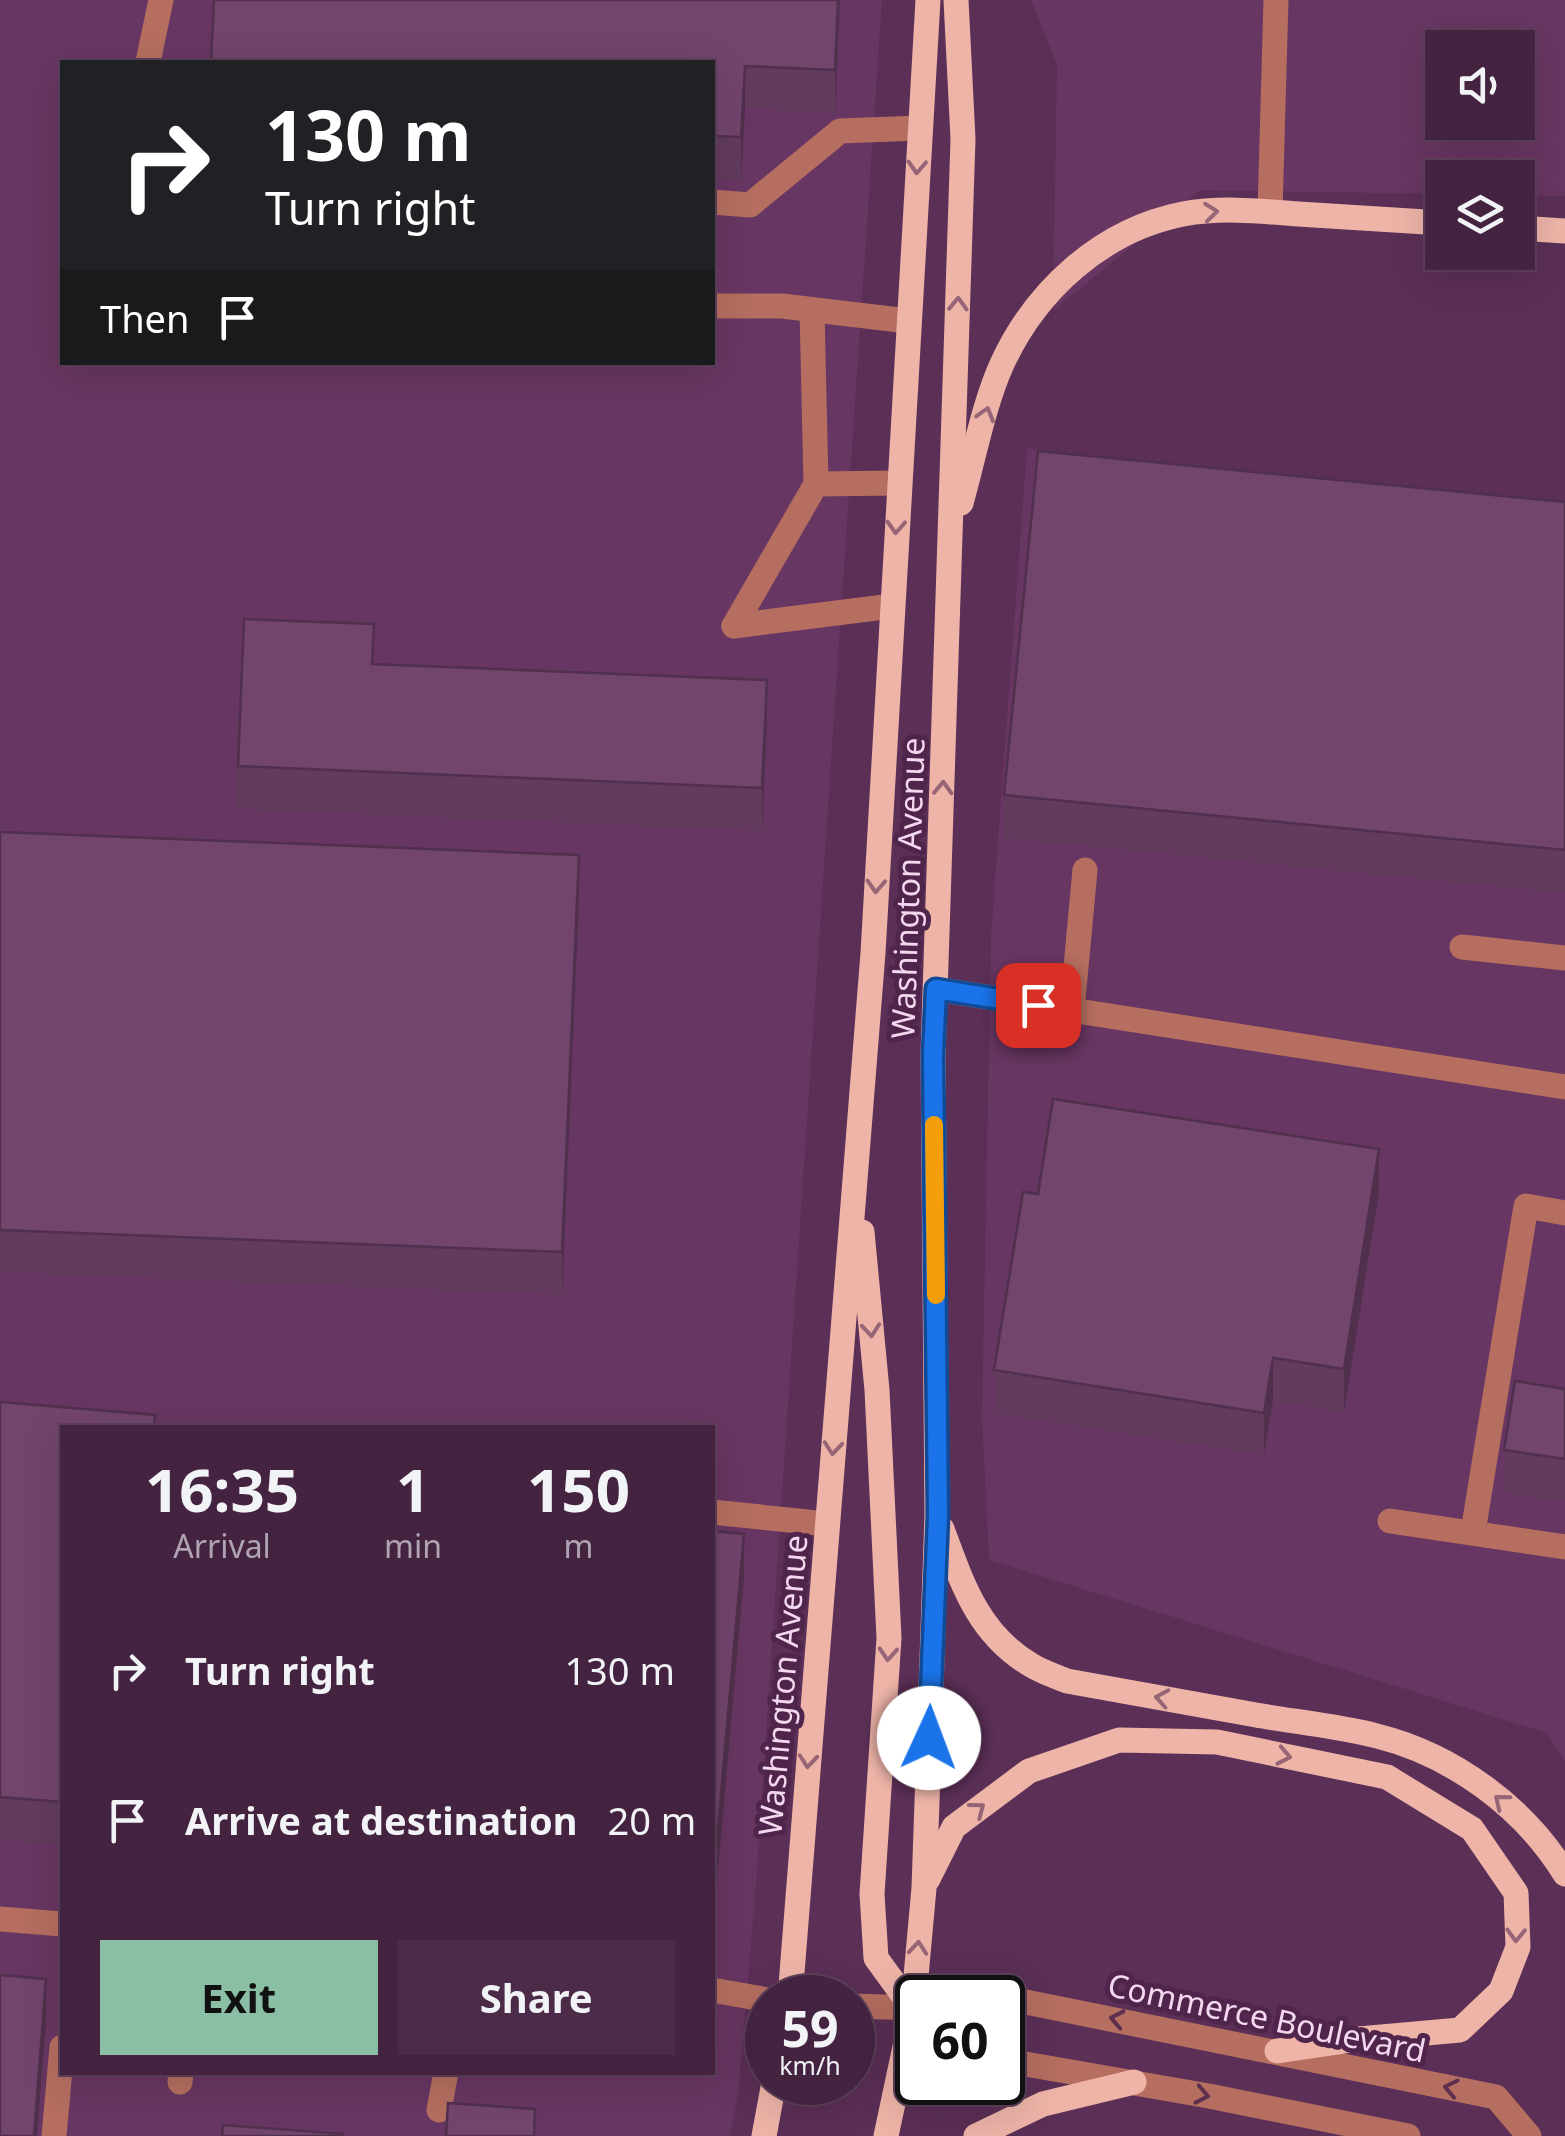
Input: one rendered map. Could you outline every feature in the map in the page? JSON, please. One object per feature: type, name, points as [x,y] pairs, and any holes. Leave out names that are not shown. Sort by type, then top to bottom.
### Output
[{"type":"main road","name":"Washington Avenue","points":[[792,1975],[872,953],[928,0]]},
{"type":"main road","name":"Washington Avenue","points":[[918,1975],[938,1515],[933,1055],[963,139],[956,0]]},
{"type":"main road","points":[[950,542],[1000,367],[1025,320],[1056,283],[1093,252],[1136,229],[1182,214],[1230,210],[1425,223]]},
{"type":"main road","points":[[1535,229],[1565,232]]},
{"type":"main road","points":[[856,1163],[877,1390],[889,1638],[872,1894],[876,1958],[895,1983]]},
{"type":"main road","points":[[938,1515],[975,1611],[998,1640],[1030,1665],[1067,1681],[1379,1736],[1434,1756],[1477,1781],[1519,1816],[1565,1874]]},
{"type":"main road","points":[[924,1888],[954,1827],[1029,1771],[1119,1740],[1218,1742],[1387,1776],[1472,1829],[1516,1893],[1518,1947],[1501,1991],[1460,2030],[1359,2039],[1276,2052]]},
{"type":"main road","points":[[976,2136],[1043,2104],[1134,2082]]},
{"type":"main road","name":"Washington Avenue","points":[[886,2136],[895,2098]]},
{"type":"main road","points":[[764,2136],[770,2105]]},
{"type":"street","points":[[148,60],[161,0]]},
{"type":"street","points":[[1270,212],[1276,0]]},
{"type":"street","points":[[715,202],[750,204],[840,131],[920,128]]},
{"type":"street","points":[[715,306],[782,306],[908,321]]},
{"type":"street","points":[[812,310],[816,484],[734,626],[892,606]]},
{"type":"street","points":[[816,484],[899,483]]},
{"type":"street","points":[[1072,1010],[1084,870]]},
{"type":"street","points":[[1462,946],[1565,958]]},
{"type":"street","points":[[936,989],[1565,1087]]},
{"type":"street","points":[[1473,1532],[1526,1206],[1565,1212]]},
{"type":"street","points":[[715,1512],[827,1524]]},
{"type":"street","points":[[1390,1521],[1565,1547]]},
{"type":"street","points":[[0,1918],[60,1924]]},
{"type":"street","points":[[715,1991],[745,1996]]},
{"type":"street","name":"Commerce Boulevard","points":[[1025,2001],[1496,2097],[1529,2136]]},
{"type":"street","points":[[1025,2064],[1408,2136]]},
{"type":"street","points":[[54,2136],[60,2070]]},
{"type":"street","points":[[439,2110],[445,2075]]},
{"type":"shaded area","points":[[0,0],[882,0],[755,1898],[748,1975],[745,1975],[738,2094],[730,2136],[0,2136]]},
{"type":"shaded area","points":[[1031,0],[1565,0],[1565,196],[1535,195],[1535,160],[1425,160],[1425,194],[1200,190],[1053,311],[1057,65]]},
{"type":"shaded area","points":[[1027,448],[1565,514],[1565,1761],[1547,1733],[989,1560],[982,1417],[991,935]]},
{"type":"building","points":[[214,0],[838,0],[835,70],[745,66],[741,137],[715,136],[715,60],[211,60]]},
{"type":"building","points":[[1038,451],[1565,502],[1565,850],[1004,795]]},
{"type":"building","points":[[244,619],[374,624],[372,664],[767,680],[762,788],[238,766]]},
{"type":"building","points":[[0,832],[579,855],[562,1252],[0,1230]]},
{"type":"building","points":[[1053,1099],[1379,1149],[1344,1369],[1273,1358],[1264,1413],[994,1370],[1023,1192],[1038,1194]]},
{"type":"building","points":[[1515,1381],[1565,1389],[1565,1459],[1504,1450]]},
{"type":"building","points":[[0,1402],[155,1415],[154,1425],[60,1425],[60,1802],[0,1797]]},
{"type":"building","points":[[715,1531],[744,1534],[715,1861]]},
{"type":"building","points":[[0,1975],[46,1979],[34,2136],[0,2136]]},
{"type":"building","points":[[448,2103],[535,2109],[534,2136],[446,2136]]},
{"type":"building","points":[[223,2125],[343,2134],[343,2136],[222,2136]]},
{"type":"slow traffic","points":[[934,1125],[936,1295]]},
{"type":"route","points":[[929,1738],[938,1515],[933,1055],[936,989],[1038,1005]]}]
